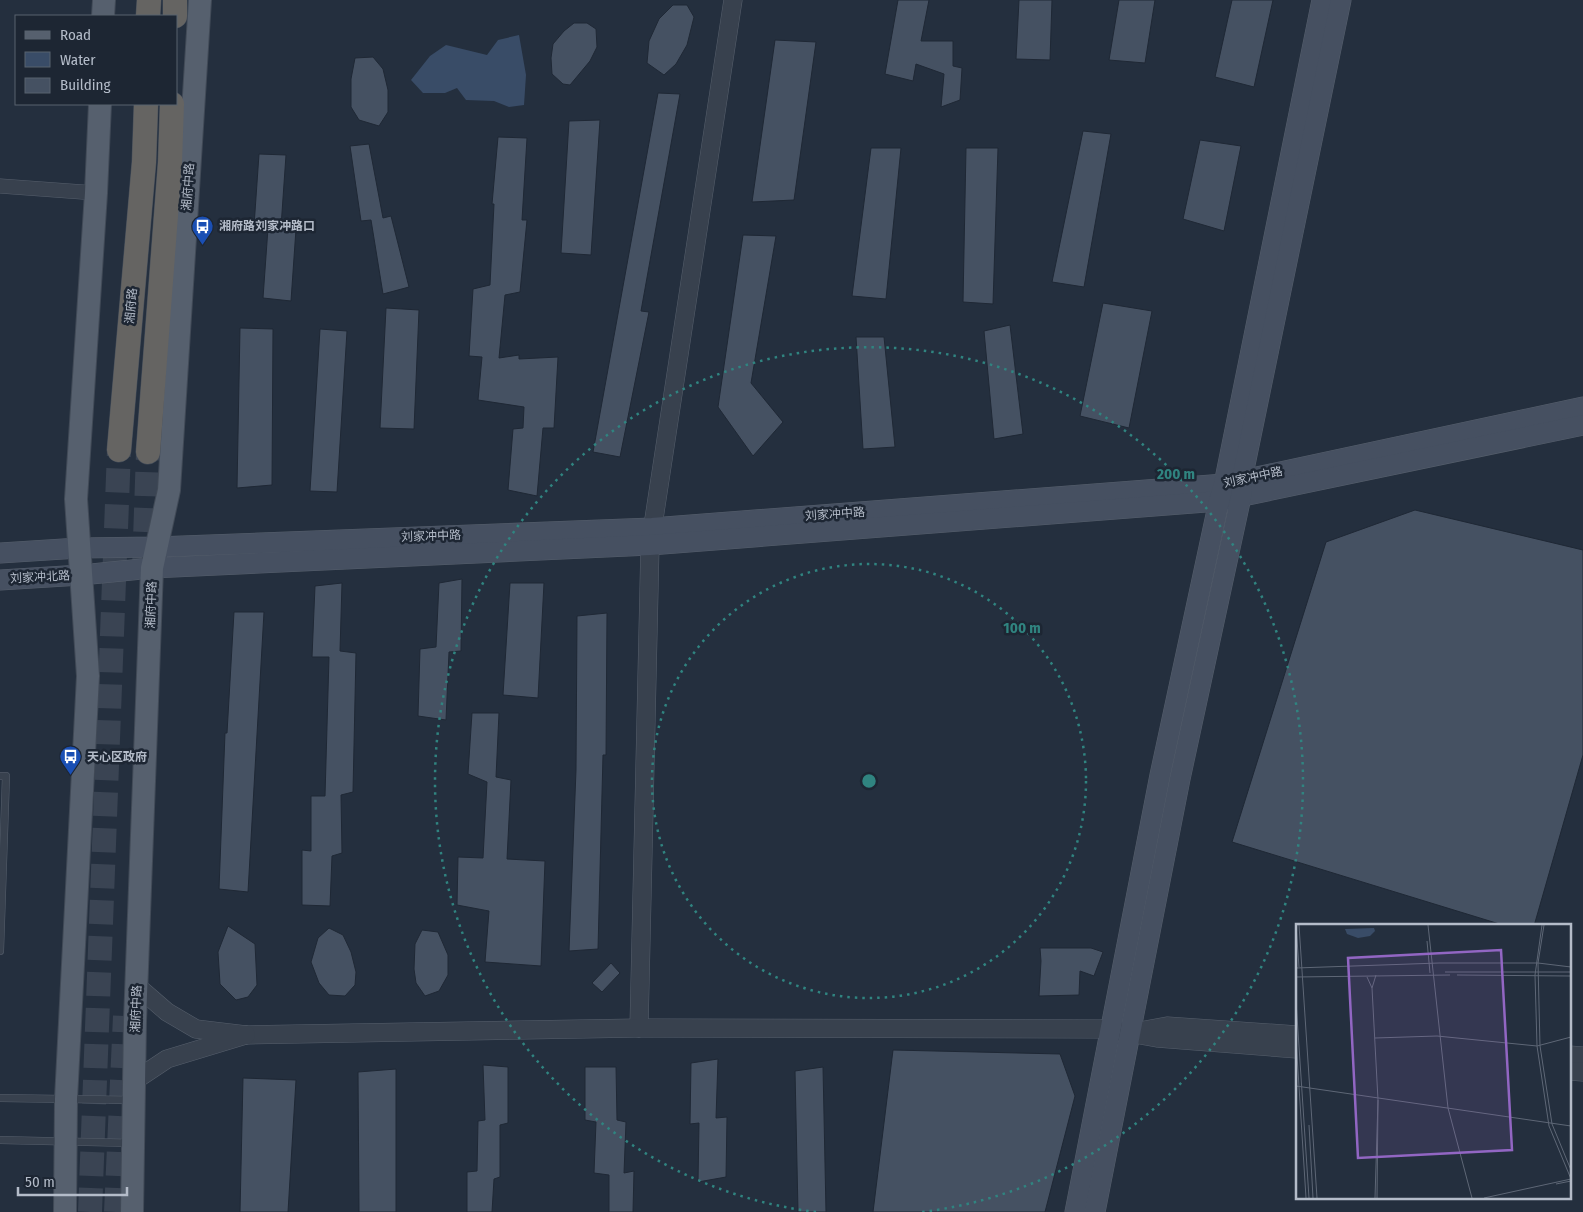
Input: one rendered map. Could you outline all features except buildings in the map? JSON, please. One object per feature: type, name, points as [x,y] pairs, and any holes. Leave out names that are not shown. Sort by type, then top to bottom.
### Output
[{"type":"highway","points":[[148,15],[149,0]]},
{"type":"highway","points":[[175,0],[175,15]]},
{"type":"highway","name":"湘府路","points":[[119,450],[144,162],[146,105]]},
{"type":"highway","points":[[148,452],[170,163],[172,105]]},
{"type":"main road","points":[[103,15],[104,0]]},
{"type":"main road","name":"湘府中路","points":[[132,1212],[136,986],[154,557],[169,490],[200,0]]},
{"type":"main road","points":[[1095,1212],[1182,770],[1231,490],[1322,0]]},
{"type":"main road","points":[[1075,1212],[1160,775],[1231,490],[1341,0]]},
{"type":"main road","points":[[65,1212],[66,1099],[88,676],[76,499],[100,105]]},
{"type":"main road","name":"刘家冲中路","points":[[1231,490],[1583,407]]},
{"type":"main road","name":"刘家冲中路","points":[[79,548],[154,557],[651,537],[1231,490],[1583,425]]},
{"type":"main road","name":"刘家冲北路","points":[[0,553],[79,548]]},
{"type":"main road","name":"刘家冲中路","points":[[81,575],[154,557]]},
{"type":"main road","name":"刘家冲北路","points":[[0,580],[81,575]]},
{"type":"street","points":[[639,1028],[651,537],[733,0]]},
{"type":"street","points":[[0,186],[96,193]]},
{"type":"street","points":[[136,986],[167,1012],[196,1029],[246,1035],[639,1028],[1110,1029],[1157,1038],[1296,1049]]},
{"type":"street","points":[[1129,1033],[1167,1026],[1296,1035]]},
{"type":"street","points":[[134,1091],[167,1059],[246,1035]]},
{"type":"street","points":[[1570,1055],[1583,1056]]},
{"type":"street","points":[[1570,1071],[1583,1072]]},
{"type":"lane","points":[[0,776],[6,776],[0,951]]},
{"type":"lane","points":[[0,1098],[66,1099],[134,1091]]},
{"type":"lane","points":[[0,1140],[134,1144]]},
{"type":"water","points":[[519,35],[526,75],[524,105],[509,107],[494,101],[466,100],[457,88],[445,93],[423,93],[411,80],[430,56],[446,45],[487,55],[498,40]]},
{"type":"tunnel","points":[[90,1212],[119,450]]},
{"type":"tunnel","points":[[144,568],[148,452]]},
{"type":"tunnel","points":[[116,1212],[125,1016]]},
{"type":"place","name":"湘府路刘家冲路口","points":[[203,245]]},
{"type":"place","name":"天心区政府","points":[[71,776]]}]
